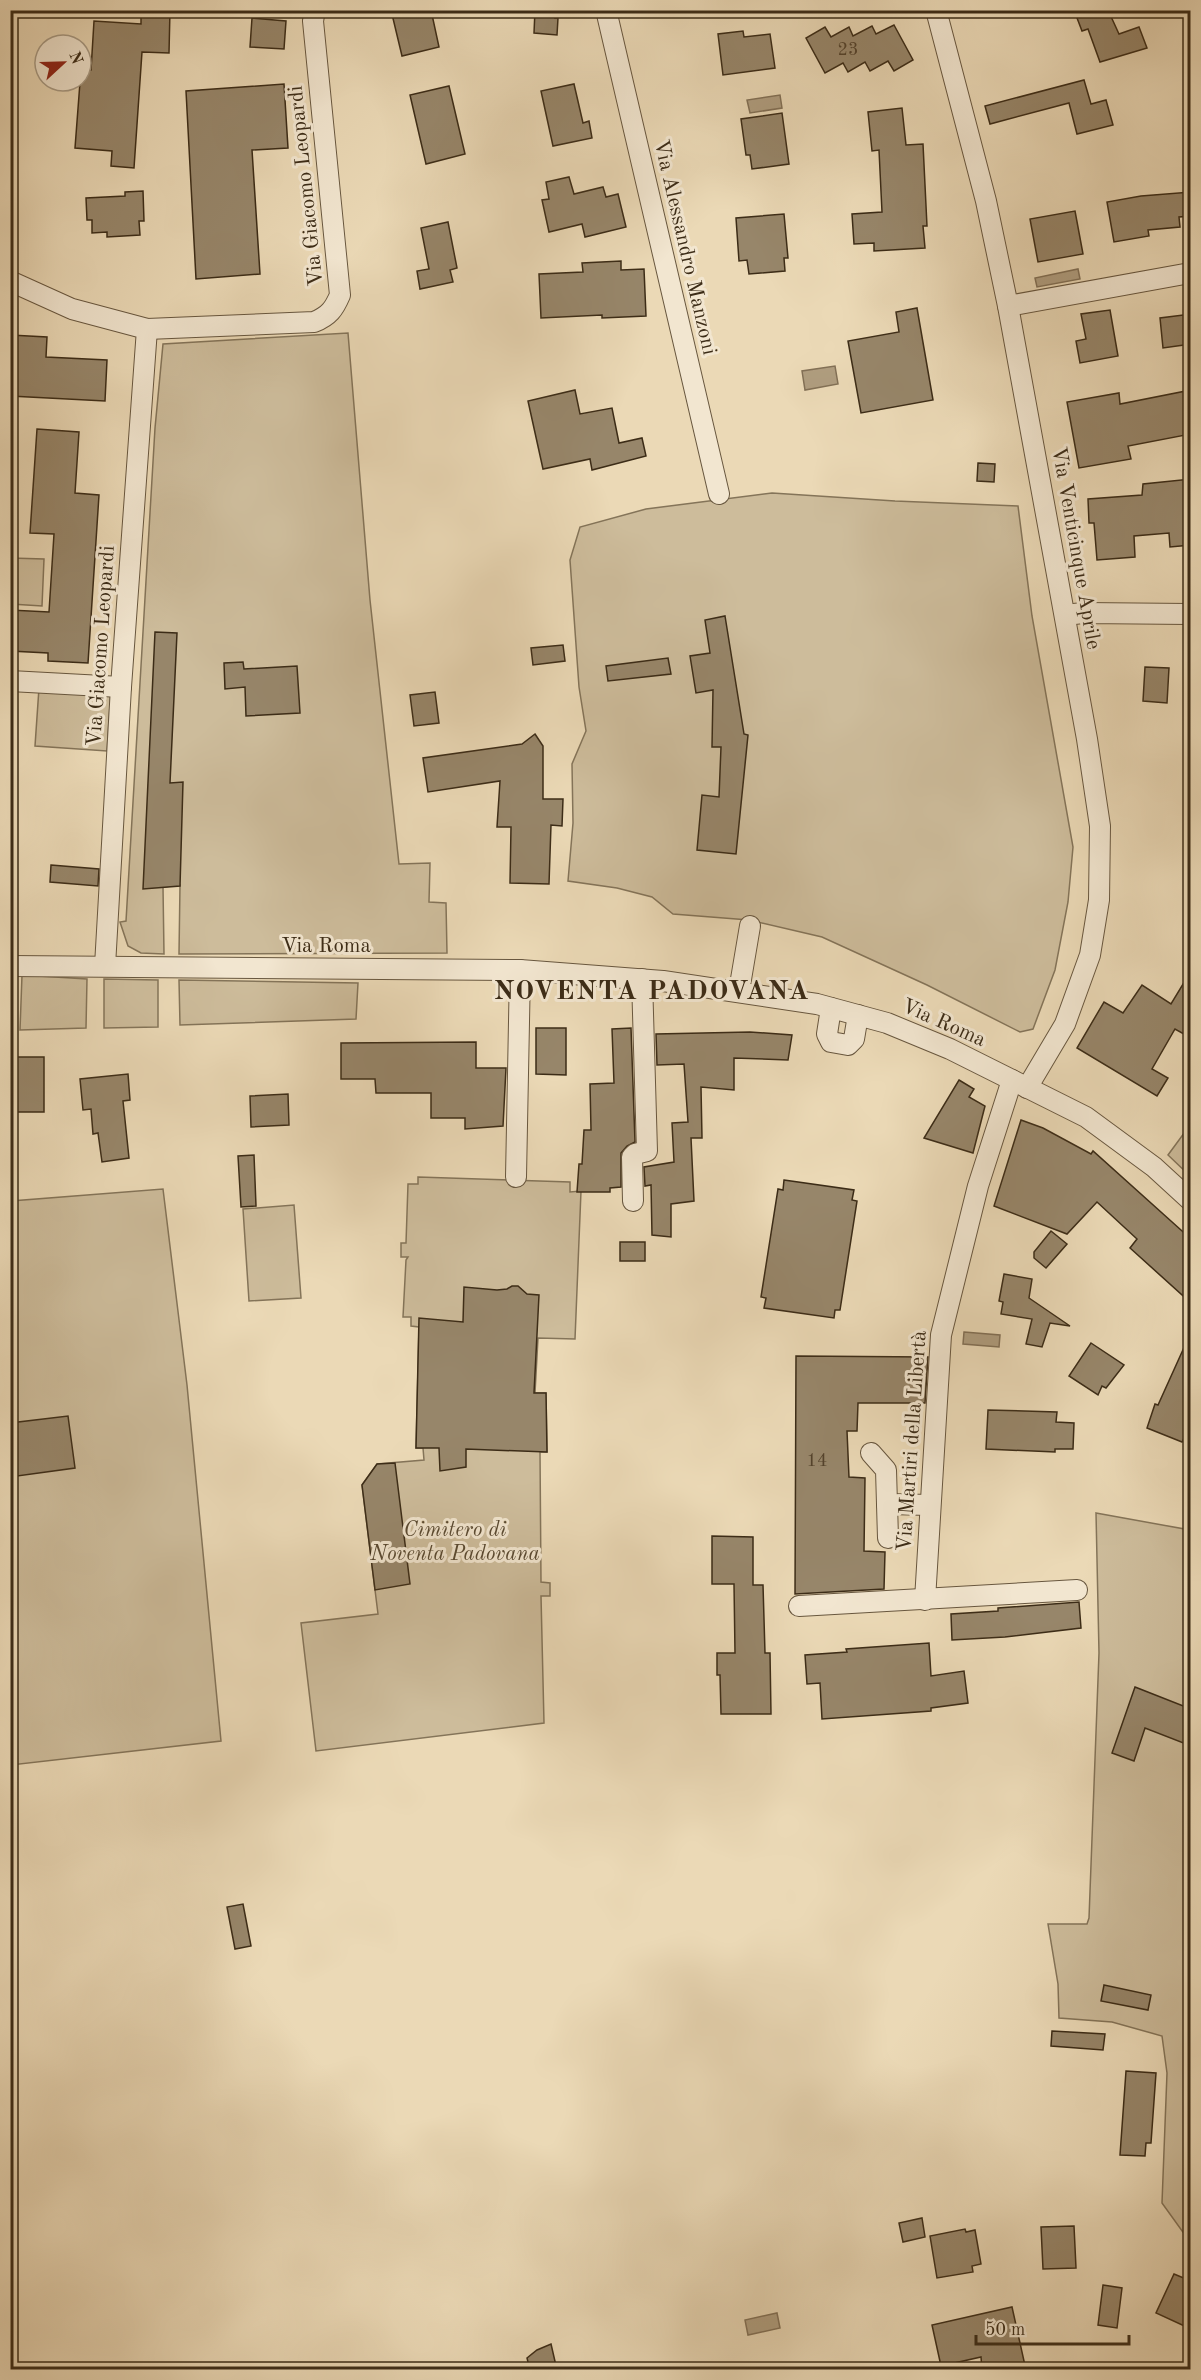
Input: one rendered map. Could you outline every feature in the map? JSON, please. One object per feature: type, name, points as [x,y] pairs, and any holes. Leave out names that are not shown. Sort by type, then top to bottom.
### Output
[{"type":"street","name":"Via Giacomo Leopardi","points":[[10,281],[72,309],[147,329],[314,322],[325,318],[334,309],[340,295],[313,21],[315,10]]},
{"type":"street","name":"Via Alessandro Manzoni","points":[[606,10],[719,494]]},
{"type":"street","name":"Via Venticinque Aprile","points":[[936,10],[986,201],[1008,306],[1065,615],[1100,826],[1099,900],[1089,956],[1065,1024],[1019,1084]]},
{"type":"street","points":[[1008,306],[1191,273]]},
{"type":"street","name":"Via Giacomo Leopardi","points":[[105,966],[121,687],[147,329]]},
{"type":"street","points":[[1065,615],[1083,613],[1191,614]]},
{"type":"street","points":[[10,681],[121,687]]},
{"type":"street","points":[[739,991],[750,926]]},
{"type":"street","name":"Via Roma","points":[[10,966],[520,970],[642,979],[739,991],[831,1008],[887,1023],[950,1049],[1086,1118],[1154,1167],[1191,1200]]},
{"type":"street","points":[[516,1177],[520,970]]},
{"type":"street","points":[[633,1201],[632,1157],[647,1151],[642,979]]},
{"type":"street","points":[[831,1008],[827,1034],[831,1042],[837,1045],[848,1045],[854,1039],[858,1015]]},
{"type":"street","name":"Via Martiri della Libertà","points":[[925,1600],[940,1335],[978,1186],[1019,1084]]},
{"type":"street","points":[[871,1452],[886,1470],[888,1538]]},
{"type":"street","points":[[887,1504],[930,1505]]},
{"type":"street","points":[[800,1606],[1077,1590]]},
{"type":"green space","points":[[348,333],[370,600],[399,864],[430,863],[429,902],[446,903],[447,953],[179,954],[180,885],[163,887],[164,954],[141,953],[128,946],[120,922],[126,921],[155,428],[163,344]]},
{"type":"green space","points":[[10,419],[16,419],[11,533],[10,533]]},
{"type":"green space","points":[[772,493],[1018,506],[1032,616],[1073,847],[1068,902],[1055,970],[1033,1029],[1020,1032],[927,985],[822,937],[749,920],[673,914],[652,897],[617,888],[568,881],[573,823],[572,764],[586,731],[579,687],[570,560],[580,527],[646,509]]},
{"type":"green space","points":[[10,558],[44,559],[42,606],[11,604]]},
{"type":"green space","points":[[39,688],[111,689],[107,751],[35,746]]},
{"type":"green space","points":[[22,975],[87,979],[86,1028],[20,1030]]},
{"type":"green space","points":[[104,979],[158,980],[158,1027],[104,1028]]},
{"type":"green space","points":[[179,980],[358,983],[356,1019],[180,1025]]},
{"type":"green space","points":[[1190,1125],[1190,1176],[1168,1155]]},
{"type":"green space","name":"Cimitero di Noventa Padovana","points":[[418,1177],[570,1182],[570,1192],[581,1191],[575,1339],[538,1338],[535,1393],[546,1393],[547,1452],[540,1452],[541,1582],[550,1583],[550,1596],[541,1596],[544,1723],[316,1751],[301,1623],[378,1614],[362,1485],[377,1464],[424,1460],[423,1448],[416,1448],[419,1327],[411,1326],[411,1317],[403,1317],[408,1257],[401,1257],[401,1243],[406,1243],[408,1184],[418,1184]]},
{"type":"green space","points":[[163,1189],[187,1385],[221,1741],[11,1765],[11,1201]]},
{"type":"green space","points":[[294,1205],[301,1298],[249,1301],[243,1209]]},
{"type":"green space","points":[[1096,1513],[1190,1530],[1190,2242],[1162,2203],[1167,2073],[1162,2036],[1112,2022],[1059,2018],[1058,1984],[1048,1924],[1087,1924],[1089,1918],[1099,1653]]},
{"type":"shaded area","points":[[780,95],[782,108],[750,113],[747,100]]},
{"type":"shaded area","points":[[1078,269],[1080,279],[1037,287],[1035,278]]},
{"type":"shaded area","points":[[835,366],[838,384],[805,390],[802,371]]},
{"type":"shaded area","points":[[964,1332],[1000,1335],[999,1347],[963,1344]]},
{"type":"shaded area","points":[[777,2313],[780,2328],[748,2335],[745,2320]]},
{"type":"building","points":[[141,10],[170,10],[169,53],[142,52],[134,168],[111,166],[112,151],[75,148],[79,93],[93,93],[94,21],[141,24]]},
{"type":"building","points":[[391,10],[431,10],[439,47],[402,56]]},
{"type":"building","points":[[535,10],[556,10],[557,35],[534,33]]},
{"type":"building","points":[[1074,10],[1108,10],[1119,34],[1139,27],[1147,48],[1100,62],[1088,29],[1082,31]]},
{"type":"building","points":[[252,18],[286,21],[284,49],[250,47]]},
{"type":"building","points":[[894,25],[913,60],[894,71],[888,61],[870,71],[865,62],[848,72],[843,63],[825,73],[806,38],[825,27],[831,37],[849,27],[853,36],[872,26],[876,34]]},
{"type":"building","points":[[743,31],[744,37],[770,34],[775,68],[723,75],[718,34]]},
{"type":"building","points":[[1084,80],[1091,104],[1106,100],[1113,125],[1077,134],[1069,103],[990,124],[985,106]]},
{"type":"building","points":[[284,84],[288,148],[252,150],[260,274],[196,279],[186,91]]},
{"type":"building","points":[[574,84],[583,123],[589,121],[592,138],[553,146],[541,91]]},
{"type":"building","points":[[449,86],[465,154],[426,164],[410,95]]},
{"type":"building","points":[[902,108],[906,145],[923,144],[927,226],[923,226],[925,248],[874,251],[874,243],[854,244],[852,214],[882,212],[879,150],[872,151],[868,112]]},
{"type":"building","points":[[782,113],[789,164],[752,169],[750,155],[746,155],[741,119]]},
{"type":"building","points":[[569,177],[574,194],[603,187],[606,197],[618,194],[626,227],[585,237],[582,224],[549,232],[542,200],[549,199],[546,182]]},
{"type":"building","points":[[143,191],[144,221],[139,221],[140,235],[107,237],[107,232],[92,233],[92,220],[87,220],[86,198],[125,196],[125,192]]},
{"type":"building","points":[[1191,192],[1191,216],[1179,217],[1180,227],[1148,230],[1149,236],[1114,242],[1107,202],[1141,196]]},
{"type":"building","points":[[1075,211],[1083,254],[1038,262],[1030,219]]},
{"type":"building","points":[[784,214],[788,258],[784,258],[785,271],[749,274],[747,260],[739,261],[736,218]]},
{"type":"building","points":[[448,222],[457,268],[450,270],[453,282],[420,289],[417,271],[429,269],[421,228]]},
{"type":"building","points":[[621,261],[621,270],[644,269],[646,316],[602,318],[602,315],[541,318],[539,274],[583,272],[582,263]]},
{"type":"building","points":[[917,308],[933,400],[861,413],[848,341],[899,332],[896,312]]},
{"type":"building","points":[[1110,310],[1118,356],[1080,363],[1076,341],[1086,339],[1081,314]]},
{"type":"building","points":[[1191,314],[1191,344],[1163,348],[1160,318]]},
{"type":"building","points":[[10,335],[47,337],[46,357],[107,360],[105,401],[10,396]]},
{"type":"building","points":[[575,390],[580,414],[612,408],[619,443],[642,438],[646,456],[592,470],[590,459],[543,469],[528,401]]},
{"type":"building","points":[[1191,390],[1191,434],[1128,446],[1131,459],[1079,468],[1067,402],[1119,393],[1120,404]]},
{"type":"building","points":[[37,429],[79,432],[75,493],[99,495],[88,663],[48,661],[48,653],[10,651],[10,610],[49,612],[54,534],[30,533]]},
{"type":"building","points":[[978,463],[995,464],[994,482],[977,481]]},
{"type":"building","points":[[1191,479],[1191,545],[1170,547],[1169,533],[1134,536],[1135,557],[1097,560],[1094,523],[1089,523],[1088,499],[1142,495],[1143,484]]},
{"type":"building","points":[[725,616],[744,734],[748,735],[736,854],[697,850],[702,795],[719,797],[721,747],[712,747],[713,690],[696,693],[690,656],[710,653],[705,620]]},
{"type":"building","points":[[155,632],[177,633],[170,783],[183,782],[180,886],[143,889]]},
{"type":"building","points":[[563,645],[565,661],[533,665],[531,648]]},
{"type":"building","points":[[668,658],[671,674],[608,681],[606,666]]},
{"type":"building","points":[[243,662],[244,669],[297,666],[300,713],[246,716],[245,687],[225,689],[224,663]]},
{"type":"building","points":[[1145,667],[1169,668],[1167,703],[1143,701]]},
{"type":"building","points":[[435,692],[439,723],[414,726],[410,695]]},
{"type":"building","points":[[535,734],[543,746],[543,799],[563,799],[562,826],[551,825],[549,884],[510,883],[511,827],[497,827],[500,781],[428,792],[423,758],[522,744]]},
{"type":"building","points":[[51,865],[99,869],[98,886],[50,882]]},
{"type":"building","points":[[1191,971],[1191,1038],[1175,1029],[1152,1069],[1168,1078],[1157,1096],[1077,1048],[1104,1002],[1123,1013],[1142,985],[1171,1004]]},
{"type":"building","points":[[536,1028],[566,1028],[566,1075],[536,1074]]},
{"type":"building","points":[[631,1028],[635,1142],[621,1153],[621,1187],[610,1188],[610,1192],[577,1192],[579,1164],[582,1164],[584,1130],[591,1130],[590,1084],[614,1083],[612,1029]]},
{"type":"building","points":[[750,1032],[792,1035],[788,1060],[734,1058],[734,1090],[701,1087],[702,1138],[691,1138],[694,1201],[671,1204],[671,1237],[652,1235],[651,1185],[645,1186],[644,1167],[674,1162],[672,1123],[688,1122],[684,1064],[657,1065],[656,1034]]},
{"type":"building","points":[[476,1042],[476,1068],[506,1068],[503,1126],[465,1129],[465,1118],[431,1118],[431,1093],[376,1093],[375,1079],[341,1079],[341,1043]]},
{"type":"building","points":[[11,1057],[44,1057],[44,1112],[10,1112]]},
{"type":"building","points":[[128,1074],[130,1100],[123,1101],[129,1158],[102,1162],[98,1133],[93,1134],[91,1109],[83,1110],[80,1079]]},
{"type":"building","points":[[959,1080],[974,1089],[969,1097],[985,1106],[973,1153],[924,1138]]},
{"type":"building","points":[[288,1094],[289,1125],[251,1127],[250,1096]]},
{"type":"building","points":[[1021,1120],[1043,1128],[1091,1154],[1093,1151],[1191,1239],[1191,1303],[1130,1248],[1137,1239],[1097,1202],[1067,1234],[994,1206]]},
{"type":"building","points":[[254,1155],[256,1206],[241,1207],[238,1156]]},
{"type":"building","points":[[784,1180],[854,1190],[852,1200],[857,1201],[840,1310],[835,1310],[834,1318],[764,1308],[766,1298],[761,1297],[778,1189],[783,1190]]},
{"type":"building","points":[[1051,1231],[1067,1244],[1046,1268],[1034,1258],[1034,1252]]},
{"type":"building","points":[[620,1242],[645,1242],[645,1261],[620,1261]]},
{"type":"building","points":[[1004,1274],[1032,1279],[1029,1298],[1070,1326],[1050,1323],[1042,1347],[1026,1344],[1032,1319],[1001,1314],[1003,1302],[999,1301]]},
{"type":"building","points":[[518,1286],[527,1294],[539,1295],[534,1393],[546,1393],[547,1452],[466,1449],[466,1467],[440,1471],[439,1448],[416,1448],[419,1318],[463,1322],[464,1287],[497,1290]]},
{"type":"building","points":[[1191,1332],[1191,1424],[1182,1442],[1147,1428],[1155,1404],[1158,1405]]},
{"type":"building","points":[[1091,1343],[1124,1365],[1106,1388],[1102,1386],[1098,1395],[1069,1376]]},
{"type":"building","points":[[796,1356],[928,1357],[925,1403],[858,1403],[857,1431],[847,1431],[849,1477],[865,1478],[864,1551],[885,1552],[884,1589],[795,1594]]},
{"type":"building","points":[[988,1410],[1057,1412],[1056,1422],[1074,1423],[1073,1449],[1055,1449],[1055,1452],[986,1449]]},
{"type":"building","points":[[68,1416],[75,1468],[10,1477],[10,1423]]},
{"type":"building","points":[[395,1463],[410,1584],[375,1590],[362,1485],[377,1464]]},
{"type":"building","points":[[712,1536],[753,1537],[753,1585],[763,1585],[765,1653],[770,1653],[771,1714],[721,1714],[717,1653],[735,1653],[734,1584],[712,1584]]},
{"type":"building","points":[[1079,1602],[1081,1628],[1005,1637],[952,1640],[951,1614]]},
{"type":"building","points":[[929,1643],[931,1676],[964,1671],[968,1703],[931,1708],[931,1711],[822,1719],[820,1683],[807,1684],[805,1655],[847,1652],[846,1649]]},
{"type":"building","points":[[1135,1687],[1191,1709],[1191,1746],[1145,1728],[1134,1761],[1112,1753]]},
{"type":"building","points":[[243,1904],[251,1946],[235,1949],[227,1907]]},
{"type":"building","points":[[1104,1985],[1151,1995],[1148,2010],[1101,2001]]},
{"type":"building","points":[[1052,2031],[1105,2034],[1103,2050],[1051,2046]]},
{"type":"building","points":[[1126,2071],[1156,2073],[1151,2143],[1146,2143],[1145,2156],[1120,2155]]},
{"type":"building","points":[[922,2218],[925,2237],[903,2242],[899,2223]]},
{"type":"building","points":[[1074,2226],[1076,2268],[1043,2269],[1041,2227]]},
{"type":"building","points":[[965,2229],[966,2232],[975,2230],[981,2264],[972,2266],[973,2272],[937,2278],[930,2236]]},
{"type":"building","points":[[1174,2274],[1191,2281],[1191,2329],[1156,2313]]},
{"type":"building","points":[[1103,2285],[1122,2288],[1117,2328],[1098,2325]]},
{"type":"building","points":[[1012,2307],[1026,2370],[982,2370],[981,2357],[941,2366],[932,2325]]},
{"type":"building","points":[[551,2344],[557,2370],[530,2370],[527,2358],[537,2350]]},
{"type":"district","name":"NOVENTA PADOVANA","points":[[652,990]]}]
